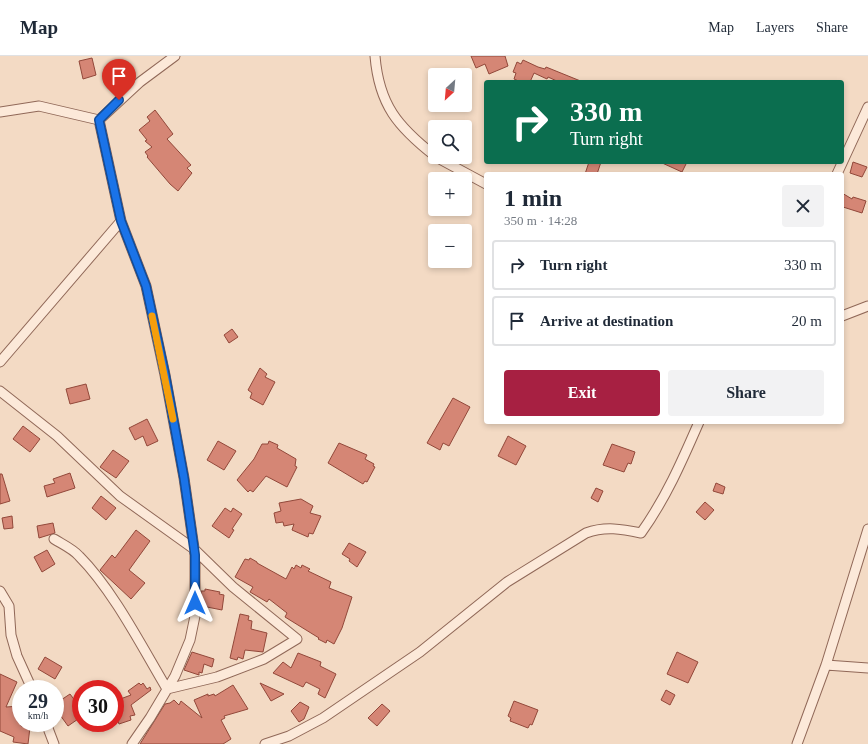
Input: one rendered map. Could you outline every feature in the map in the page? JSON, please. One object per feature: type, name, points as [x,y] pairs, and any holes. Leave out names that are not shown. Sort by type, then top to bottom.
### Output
[{"type":"street","points":[[99,120],[140,82],[175,56]]},
{"type":"street","points":[[375,56],[380,87],[391,112],[402,128],[428,150]]},
{"type":"street","points":[[0,112],[39,106],[99,120]]},
{"type":"street","points":[[844,159],[868,107]]},
{"type":"street","points":[[99,120],[121,221],[146,286],[184,478],[194,549],[195,616],[190,640],[175,676],[150,718],[132,744]]},
{"type":"street","points":[[449,164],[484,183]]},
{"type":"street","points":[[0,362],[121,221]]},
{"type":"street","points":[[844,315],[868,306]]},
{"type":"street","points":[[0,391],[57,436],[120,496],[194,549],[233,587],[297,639],[264,659],[217,677],[167,689]]},
{"type":"street","points":[[265,744],[289,736],[323,718],[420,652],[507,582],[586,533],[595,530],[618,529],[641,533],[656,512],[674,480],[698,424]]},
{"type":"street","points":[[797,744],[826,665],[868,528]]},
{"type":"street","points":[[54,539],[78,554],[95,574],[167,689]]},
{"type":"street","points":[[0,592],[9,606],[11,635],[17,656],[28,680]]},
{"type":"street","points":[[826,665],[868,668]]},
{"type":"street","points":[[49,732],[54,744]]},
{"type":"building","points":[[471,56],[505,56],[508,66],[489,74],[485,64],[476,68]]},
{"type":"building","points":[[92,58],[96,75],[83,79],[79,61]]},
{"type":"building","points":[[523,60],[538,67],[545,69],[546,67],[578,80],[555,80],[548,77],[547,79],[534,73],[531,80],[516,80],[514,79],[516,73],[513,72],[517,62],[521,64]]},
{"type":"building","points":[[155,110],[173,134],[167,139],[191,165],[187,168],[192,173],[178,191],[147,157],[148,156],[145,152],[152,147],[145,141],[147,140],[139,130],[150,121],[147,117]]},
{"type":"building","points":[[853,162],[867,167],[862,177],[850,173]]},
{"type":"building","points":[[588,164],[600,164],[598,172],[586,172]]},
{"type":"building","points":[[664,164],[686,164],[682,172]]},
{"type":"building","points":[[844,194],[852,199],[853,197],[866,201],[862,213],[844,207]]},
{"type":"building","points":[[232,329],[238,337],[229,343],[224,335]]},
{"type":"building","points":[[260,368],[267,374],[265,377],[275,382],[263,405],[250,398],[252,393],[248,390]]},
{"type":"building","points":[[86,384],[90,399],[70,404],[66,389]]},
{"type":"building","points":[[453,398],[470,407],[449,446],[443,443],[440,450],[427,443]]},
{"type":"building","points":[[147,419],[158,441],[147,446],[143,436],[135,440],[129,428]]},
{"type":"building","points":[[23,426],[40,439],[30,452],[13,439]]},
{"type":"building","points":[[508,436],[526,446],[516,465],[498,456]]},
{"type":"building","points":[[218,441],[236,451],[224,470],[207,460]]},
{"type":"building","points":[[269,441],[278,445],[277,448],[296,459],[295,466],[297,467],[287,487],[266,476],[253,492],[250,490],[248,492],[237,480],[254,459],[262,444],[268,444]]},
{"type":"building","points":[[339,443],[367,455],[365,459],[374,464],[373,466],[375,467],[367,482],[365,481],[363,484],[328,463]]},
{"type":"building","points":[[612,444],[635,452],[631,464],[628,463],[624,472],[603,465]]},
{"type":"building","points":[[113,450],[129,461],[116,478],[100,467]]},
{"type":"building","points":[[70,473],[75,488],[47,497],[44,486],[55,483],[53,479]]},
{"type":"building","points":[[0,474],[2,474],[10,501],[0,504]]},
{"type":"building","points":[[716,483],[725,487],[723,494],[713,491]]},
{"type":"building","points":[[596,488],[603,491],[598,502],[591,498]]},
{"type":"building","points":[[101,496],[116,508],[106,520],[92,508]]},
{"type":"building","points":[[301,499],[313,506],[310,513],[321,516],[313,534],[309,533],[308,537],[292,530],[294,524],[284,526],[283,522],[276,523],[274,513],[281,511],[279,503]]},
{"type":"building","points":[[705,502],[714,510],[705,520],[696,512]]},
{"type":"building","points":[[225,508],[231,512],[233,508],[242,514],[232,529],[234,530],[229,538],[212,526]]},
{"type":"building","points":[[12,516],[13,528],[4,529],[2,518]]},
{"type":"building","points":[[53,523],[55,533],[39,538],[37,526]]},
{"type":"building","points":[[136,530],[150,541],[129,570],[145,583],[131,599],[100,570],[112,555],[115,558]]},
{"type":"building","points":[[349,543],[366,552],[357,567],[349,561],[350,559],[342,554]]},
{"type":"building","points":[[47,550],[55,564],[42,572],[34,557]]},
{"type":"building","points":[[250,558],[286,579],[292,567],[294,569],[296,565],[301,568],[302,565],[310,569],[308,571],[331,582],[329,588],[352,597],[342,628],[334,644],[327,640],[326,643],[318,639],[319,638],[285,617],[287,613],[269,599],[267,602],[250,592],[253,587],[235,577],[245,559],[249,560]]},
{"type":"building","points":[[205,589],[220,592],[219,594],[224,595],[222,610],[202,606],[201,591],[205,591]]},
{"type":"building","points":[[240,614],[249,616],[248,620],[252,621],[251,629],[267,633],[263,652],[245,650],[243,659],[238,657],[237,660],[230,658]]},
{"type":"building","points":[[192,652],[214,659],[212,667],[204,664],[202,673],[199,672],[199,675],[184,670]]},
{"type":"building","points":[[677,652],[698,662],[688,683],[667,674]]},
{"type":"building","points":[[298,653],[321,662],[320,666],[336,674],[325,698],[318,694],[320,689],[306,682],[303,687],[273,673],[283,662],[291,668]]},
{"type":"building","points":[[45,657],[62,667],[55,679],[38,669]]},
{"type":"building","points":[[0,674],[13,680],[12,693],[6,707],[12,707],[12,732],[29,732],[28,744],[13,742],[14,737],[0,731]]},
{"type":"building","points":[[139,683],[141,685],[143,683],[147,689],[150,687],[151,690],[131,705],[135,715],[130,716],[131,720],[124,722],[124,698],[131,695],[128,691]]},
{"type":"building","points":[[260,683],[284,694],[271,701]]},
{"type":"building","points":[[233,685],[248,709],[224,716],[225,718],[221,720],[231,739],[223,744],[140,744],[165,704],[174,700],[179,705],[181,701],[202,718],[194,700],[208,694],[208,696],[214,694],[215,696]]},
{"type":"building","points":[[666,690],[675,695],[670,705],[661,700]]},
{"type":"building","points":[[70,694],[72,697],[72,723],[68,726],[64,720],[64,698]]},
{"type":"building","points":[[514,701],[538,710],[532,725],[530,724],[528,728],[510,721],[511,718],[508,716]]},
{"type":"building","points":[[300,702],[309,707],[304,719],[299,722],[291,711]]},
{"type":"building","points":[[382,704],[390,711],[377,726],[368,718]]},
{"type":"slow traffic","points":[[152,316],[173,419]]},
{"type":"route","points":[[119,100],[99,120],[121,221],[146,286],[165,374],[184,478],[195,555],[195,603]]}]
